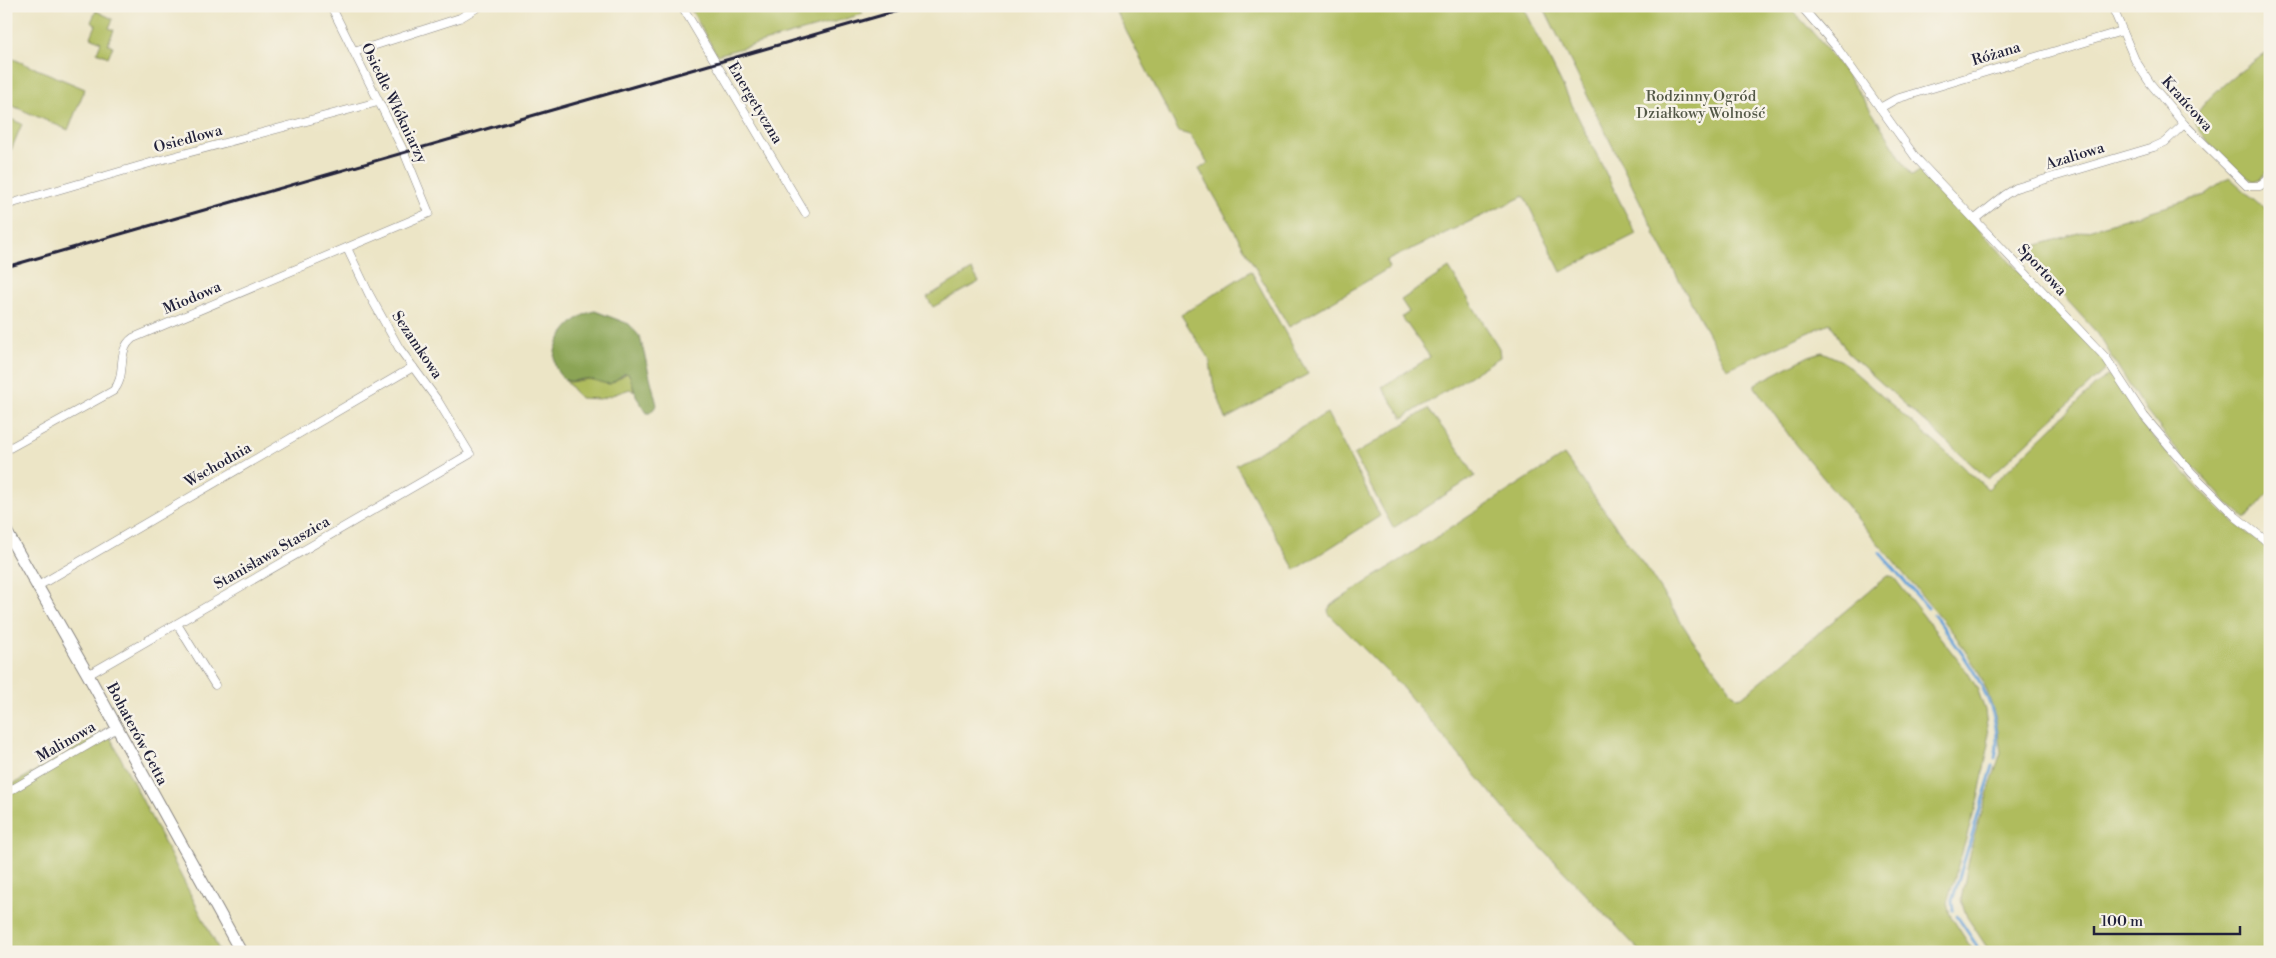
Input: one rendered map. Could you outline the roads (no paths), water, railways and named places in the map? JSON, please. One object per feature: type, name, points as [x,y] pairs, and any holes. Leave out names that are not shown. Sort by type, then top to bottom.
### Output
[{"type":"street","name":"Osiedle Włókniarzy","points":[[331,6],[404,152],[429,213]]},
{"type":"street","points":[[354,52],[460,18],[480,6]]},
{"type":"street","name":"Energetyczna","points":[[682,6],[805,214]]},
{"type":"street","name":"Sportowa","points":[[1801,6],[1832,42],[1914,155],[2110,362],[2144,416],[2192,474],[2229,511],[2270,544]]},
{"type":"street","name":"Krańcowa","points":[[2112,6],[2122,31],[2144,74],[2184,124],[2247,186],[2260,186],[2270,178]]},
{"type":"street","name":"Różana","points":[[1880,108],[1896,99],[2122,31]]},
{"type":"street","name":"Osiedlowa","points":[[6,205],[193,151],[378,102]]},
{"type":"street","name":"Azaliowa","points":[[1975,219],[2014,189],[2154,147],[2164,142],[2184,124]]},
{"type":"street","name":"Miodowa","points":[[6,450],[113,391],[120,379],[124,349],[134,338],[429,213]]},
{"type":"street","name":"Sezamkowa","points":[[347,248],[385,324],[436,398],[470,454]]},
{"type":"street","name":"Wschodnia","points":[[38,586],[413,367]]},
{"type":"street","name":"Stanisława Staszica","points":[[88,675],[470,454]]},
{"type":"street","name":"Bohaterów Getta","points":[[6,531],[118,728],[240,952]]},
{"type":"street","points":[[177,624],[215,685]]},
{"type":"street","name":"Malinowa","points":[[6,782],[11,790],[118,728]]},
{"type":"waterway","points":[[1880,553],[1928,608]]},
{"type":"waterway","points":[[1934,615],[1969,663],[1980,682],[1994,720],[1997,739],[1995,758]]},
{"type":"waterway","points":[[1953,910],[1952,901],[1993,766]]},
{"type":"waterway","points":[[1957,916],[1981,952]]},
{"type":"railway","points":[[6,267],[914,6]]},
{"type":"park label","name":"Rodzinny Ogród Działkowy Wolność","points":[[1701,104]]}]
